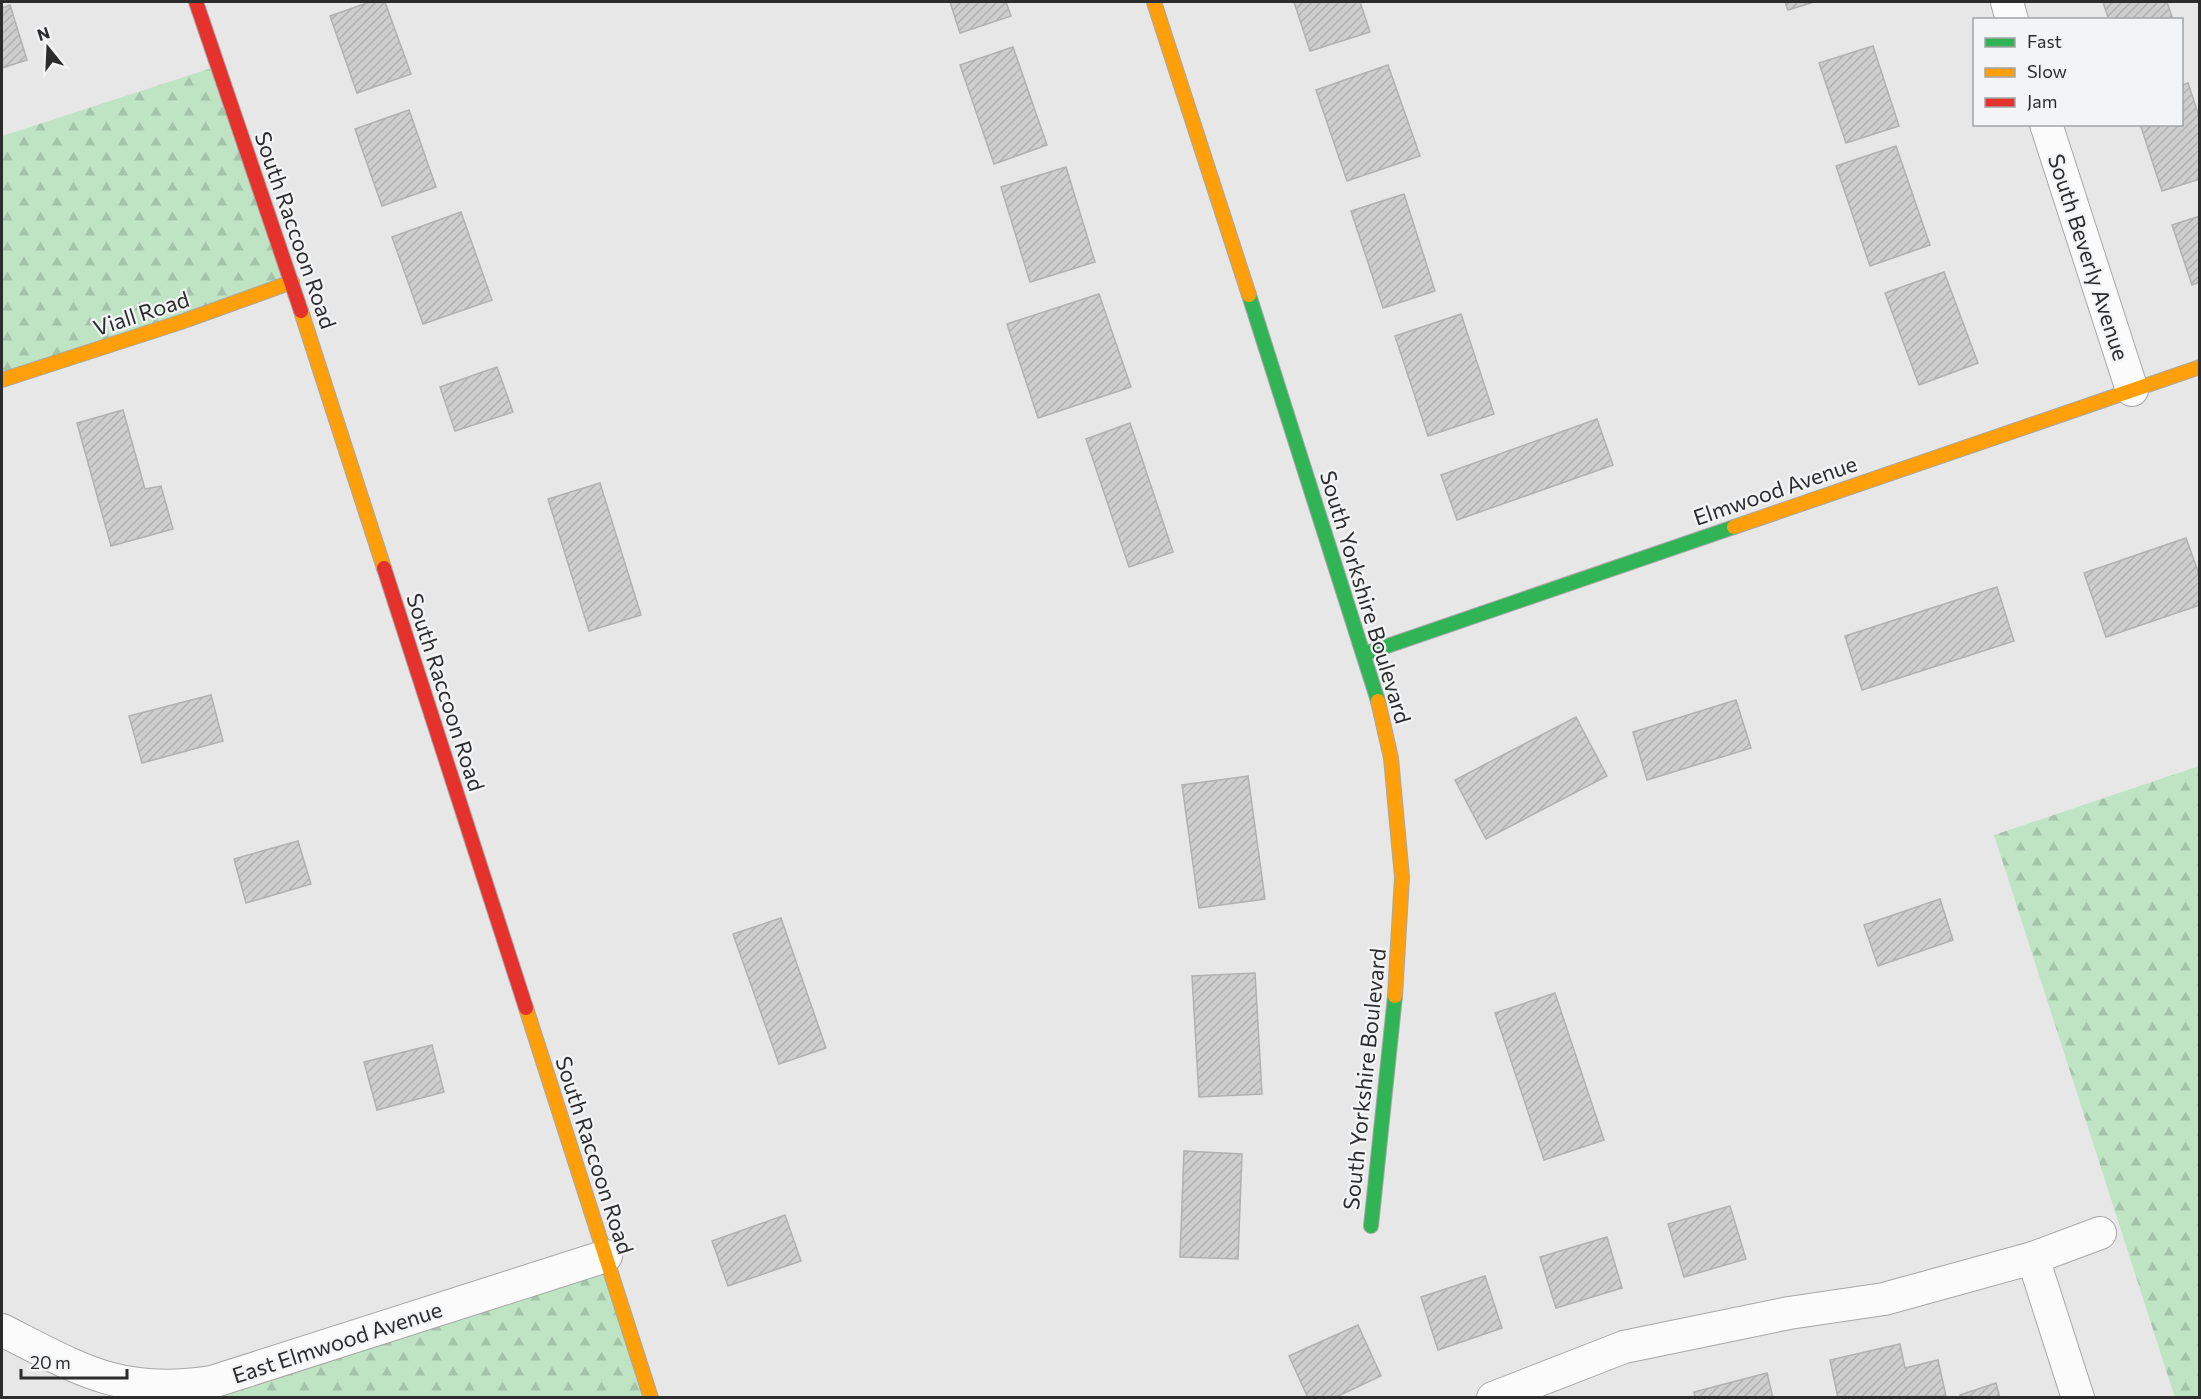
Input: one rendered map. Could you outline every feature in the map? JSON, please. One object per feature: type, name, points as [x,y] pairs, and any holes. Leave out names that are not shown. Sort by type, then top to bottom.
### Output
[{"type":"street","name":"South Raccoon Road","points":[[196,2],[292,282],[651,1398]]},
{"type":"street","name":"South Yorkshire Boulevard","points":[[1154,2],[1365,654],[1381,709],[1391,758],[1402,877],[1399,953],[1371,1226]]},
{"type":"street","points":[[2007,2],[2011,18]]},
{"type":"street","name":"South Beverly Avenue","points":[[2047,126],[2132,390]]},
{"type":"street","name":"Viall Road","points":[[2,380],[182,322],[292,282]]},
{"type":"street","name":"Elmwood Avenue","points":[[1365,654],[2199,367]]},
{"type":"street","points":[[1493,1398],[1624,1347],[1789,1313],[1884,1299],[2033,1258],[2100,1233]]},
{"type":"street","name":"East Elmwood Avenue","points":[[2,1330],[96,1376],[141,1386],[184,1386],[223,1378],[606,1256]]},
{"type":"street","points":[[2033,1258],[2078,1398]]},
{"type":"green space","points":[[218,66],[292,282],[2,380],[2,136]]},
{"type":"green space","points":[[2199,766],[2200,1397],[2175,1398],[1994,835]]},
{"type":"green space","points":[[606,1256],[651,1398],[129,1398]]},
{"type":"building","points":[[370,2],[385,2],[411,74],[357,93],[330,16]]},
{"type":"building","points":[[950,2],[1006,2],[1011,16],[960,33]]},
{"type":"building","points":[[1294,2],[1360,2],[1370,32],[1310,51]]},
{"type":"building","points":[[1785,2],[1814,2],[1788,10]]},
{"type":"building","points":[[2103,2],[2167,2],[2172,18],[2108,18]]},
{"type":"building","points":[[10,5],[27,60],[2,68],[2,8]]},
{"type":"building","points":[[1873,46],[1899,126],[1846,143],[1819,63]]},
{"type":"building","points":[[1013,47],[1047,145],[994,164],[960,65]]},
{"type":"building","points":[[1388,65],[1420,156],[1347,181],[1316,90]]},
{"type":"building","points":[[2188,83],[2200,119],[2200,179],[2162,191],[2141,126],[2183,126],[2183,85]]},
{"type":"building","points":[[409,110],[436,187],[382,206],[355,129]]},
{"type":"building","points":[[1896,146],[1930,245],[1870,266],[1836,166]]},
{"type":"building","points":[[1066,167],[1095,262],[1030,282],[1001,187]]},
{"type":"building","points":[[1404,194],[1435,291],[1383,308],[1351,211]]},
{"type":"building","points":[[461,212],[492,300],[423,324],[392,237]]},
{"type":"building","points":[[2200,216],[2200,282],[2192,285],[2172,225]]},
{"type":"building","points":[[1944,272],[1978,363],[1919,385],[1885,293]]},
{"type":"building","points":[[1099,294],[1131,387],[1038,418],[1007,324]]},
{"type":"building","points":[[1461,314],[1494,414],[1428,436],[1395,336]]},
{"type":"building","points":[[497,367],[513,412],[455,431],[440,387]]},
{"type":"building","points":[[123,410],[145,489],[161,486],[173,529],[111,546],[77,423]]},
{"type":"building","points":[[1597,419],[1613,465],[1457,520],[1441,475]]},
{"type":"building","points":[[1130,423],[1173,552],[1129,567],[1086,439]]},
{"type":"building","points":[[600,483],[641,615],[589,631],[548,499]]},
{"type":"building","points":[[2186,538],[2200,577],[2200,605],[2106,637],[2084,573]]},
{"type":"building","points":[[1997,587],[2014,641],[1862,690],[1845,636]]},
{"type":"building","points":[[211,695],[223,741],[142,763],[129,716]]},
{"type":"building","points":[[1736,700],[1751,748],[1647,780],[1633,732]]},
{"type":"building","points":[[1576,717],[1607,776],[1486,839],[1455,780]]},
{"type":"building","points":[[1248,776],[1265,899],[1199,908],[1182,785]]},
{"type":"building","points":[[298,841],[311,884],[246,903],[234,859]]},
{"type":"building","points":[[1940,899],[1953,940],[1878,966],[1864,925]]},
{"type":"building","points":[[781,918],[826,1048],[779,1064],[733,934]]},
{"type":"building","points":[[1255,973],[1262,1094],[1199,1097],[1192,976]]},
{"type":"building","points":[[1555,993],[1604,1140],[1544,1160],[1495,1013]]},
{"type":"building","points":[[432,1045],[444,1092],[377,1110],[364,1062]]},
{"type":"building","points":[[1184,1151],[1242,1154],[1238,1259],[1180,1257]]},
{"type":"building","points":[[1730,1206],[1746,1259],[1684,1277],[1668,1224]]},
{"type":"building","points":[[785,1215],[801,1261],[728,1286],[712,1241]]},
{"type":"building","points":[[1607,1237],[1622,1288],[1556,1308],[1540,1257]]},
{"type":"building","points":[[1485,1276],[1502,1328],[1438,1350],[1421,1297]]},
{"type":"building","points":[[1358,1325],[1381,1376],[1334,1398],[1308,1398],[1289,1356]]},
{"type":"building","points":[[1900,1344],[1905,1368],[1938,1360],[1946,1396],[1838,1398],[1830,1360]]},
{"type":"building","points":[[1767,1373],[1773,1398],[1695,1398],[1694,1392]]},
{"type":"building","points":[[1996,1383],[2000,1398],[1961,1398],[1960,1395]]},
{"type":"traffic: fast","points":[[1249,295],[1378,701]]},
{"type":"traffic: fast","points":[[1364,654],[1734,527]]},
{"type":"traffic: fast","points":[[1371,1226],[1395,996]]},
{"type":"traffic: slow","points":[[1154,2],[1249,295]]},
{"type":"traffic: slow","points":[[2,380],[181,322],[292,282]]},
{"type":"traffic: slow","points":[[301,311],[384,568]]},
{"type":"traffic: slow","points":[[1734,527],[2200,367]]},
{"type":"traffic: slow","points":[[1378,701],[1391,758],[1402,877],[1395,996]]},
{"type":"traffic: slow","points":[[526,1008],[651,1398]]},
{"type":"traffic: jam","points":[[196,2],[301,311]]},
{"type":"traffic: jam","points":[[384,568],[526,1008]]}]
